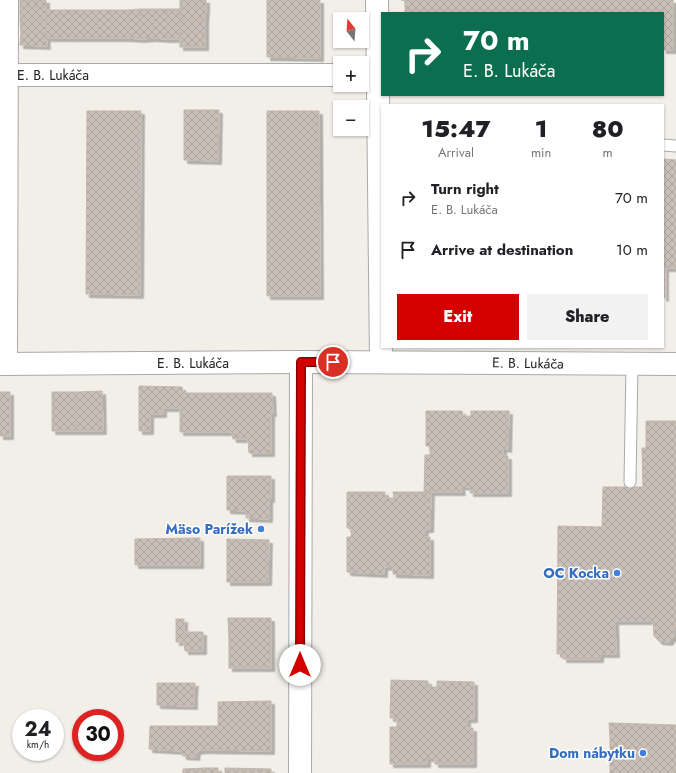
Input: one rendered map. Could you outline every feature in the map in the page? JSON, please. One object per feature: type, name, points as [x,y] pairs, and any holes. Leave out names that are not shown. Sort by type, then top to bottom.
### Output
[{"type":"street","name":"E. B. Lukáča","points":[[6,0],[3,364],[301,362],[676,364]]},
{"type":"street","points":[[377,0],[375,79],[380,116],[381,362]]},
{"type":"street","name":"E. B. Lukáča","points":[[6,75],[333,75]]},
{"type":"street","points":[[300,773],[301,362]]},
{"type":"lane","points":[[664,145],[676,146]]},
{"type":"lane","points":[[630,482],[632,364]]},
{"type":"building","points":[[20,0],[46,0],[46,7],[20,7]]},
{"type":"building","points":[[180,0],[206,0],[206,8],[180,8]]},
{"type":"building","points":[[267,0],[320,0],[320,58],[267,57]]},
{"type":"building","points":[[401,0],[673,0],[673,50],[664,50],[664,12],[405,12],[405,1]]},
{"type":"building","points":[[20,7],[46,7],[46,21],[20,20]]},
{"type":"building","points":[[180,8],[206,8],[205,20],[180,20]]},
{"type":"building","points":[[141,9],[141,39],[128,38],[128,10]]},
{"type":"building","points":[[141,9],[154,9],[153,38],[141,39]]},
{"type":"building","points":[[154,9],[167,9],[167,39],[153,38]]},
{"type":"building","points":[[167,9],[180,9],[180,39],[167,39]]},
{"type":"building","points":[[46,10],[59,10],[59,38],[47,38]]},
{"type":"building","points":[[59,10],[72,10],[72,38],[59,38]]},
{"type":"building","points":[[72,10],[85,10],[85,38],[72,38]]},
{"type":"building","points":[[85,10],[97,10],[98,38],[85,38]]},
{"type":"building","points":[[97,10],[111,10],[111,38],[98,38]]},
{"type":"building","points":[[111,10],[128,10],[128,38],[111,38]]},
{"type":"building","points":[[20,20],[46,21],[46,33],[21,33]]},
{"type":"building","points":[[180,20],[205,20],[205,33],[180,33]]},
{"type":"building","points":[[21,33],[46,33],[47,46],[20,45]]},
{"type":"building","points":[[180,33],[205,33],[205,47],[180,47]]},
{"type":"building","points":[[184,110],[219,110],[218,161],[184,160]]},
{"type":"building","points":[[87,111],[141,111],[140,295],[86,294]]},
{"type":"building","points":[[267,111],[319,111],[320,296],[267,296]]},
{"type":"building","points":[[664,159],[676,160],[676,268],[665,268],[665,298]]},
{"type":"building","points":[[139,386],[182,387],[183,393],[272,393],[273,413],[271,413],[271,453],[249,453],[248,439],[233,439],[232,432],[180,432],[180,408],[163,408],[163,414],[150,414],[150,431],[139,431]]},
{"type":"building","points":[[102,391],[103,431],[76,431],[77,392]]},
{"type":"building","points":[[0,392],[10,392],[10,436],[0,436]]},
{"type":"building","points":[[52,392],[77,392],[76,431],[52,431]]},
{"type":"building","points":[[426,411],[462,411],[463,416],[471,416],[471,411],[509,411],[508,449],[503,448],[503,456],[508,456],[508,493],[470,493],[470,487],[461,486],[462,492],[424,492],[425,455],[430,455],[430,446],[426,446]]},
{"type":"building","name":"OC Kocka","points":[[646,421],[676,421],[676,626],[674,626],[674,636],[669,642],[659,641],[654,636],[653,621],[615,621],[616,654],[600,654],[600,659],[563,659],[563,653],[557,654],[558,526],[602,527],[603,487],[643,487],[642,448],[646,448]]},
{"type":"building","points":[[227,476],[271,476],[269,519],[246,518],[246,511],[227,510]]},
{"type":"building","points":[[347,492],[385,492],[385,498],[394,498],[393,492],[431,492],[430,529],[425,529],[424,537],[430,537],[430,575],[393,574],[393,566],[384,567],[384,574],[347,572],[347,537],[351,537],[352,529],[347,528]]},
{"type":"building","points":[[200,538],[200,565],[135,565],[135,539]]},
{"type":"building","points":[[227,539],[269,540],[268,582],[227,582]]},
{"type":"building","points":[[228,618],[271,618],[271,642],[229,642]]},
{"type":"building","points":[[176,619],[184,619],[184,642],[176,642]]},
{"type":"building","points":[[185,632],[203,632],[203,642],[184,642]]},
{"type":"building","points":[[184,642],[203,642],[203,651],[185,651]]},
{"type":"building","points":[[229,642],[271,642],[271,668],[229,668]]},
{"type":"building","points":[[391,680],[428,681],[428,687],[437,687],[437,681],[474,682],[474,719],[467,719],[467,728],[473,728],[473,764],[435,764],[435,758],[427,758],[427,764],[390,764],[390,727],[397,727],[397,718],[390,718]]},
{"type":"building","points":[[157,683],[195,683],[194,693],[157,693]]},
{"type":"building","points":[[157,693],[194,693],[194,706],[157,705]]},
{"type":"building","points":[[271,701],[271,726],[218,726],[218,702]]},
{"type":"building","name":"Dom nábytku","points":[[609,723],[676,725],[676,773],[610,773]]},
{"type":"building","points":[[150,726],[203,726],[203,750],[197,751],[196,757],[183,756],[182,751],[149,749]]},
{"type":"building","points":[[203,726],[271,726],[271,751],[203,750]]},
{"type":"building","points":[[205,768],[205,773],[183,773],[183,769]]},
{"type":"building","points":[[205,768],[218,768],[218,773],[205,773]]},
{"type":"building","points":[[225,768],[271,769],[271,773],[225,773]]},
{"type":"place","name":"Mäso Parížek","points":[[261,529]]},
{"type":"place","name":"OC Kocka","points":[[617,573]]},
{"type":"place","name":"Dom nábytku","points":[[643,753]]},
{"type":"route","points":[[300,665],[301,362],[333,362]]}]
